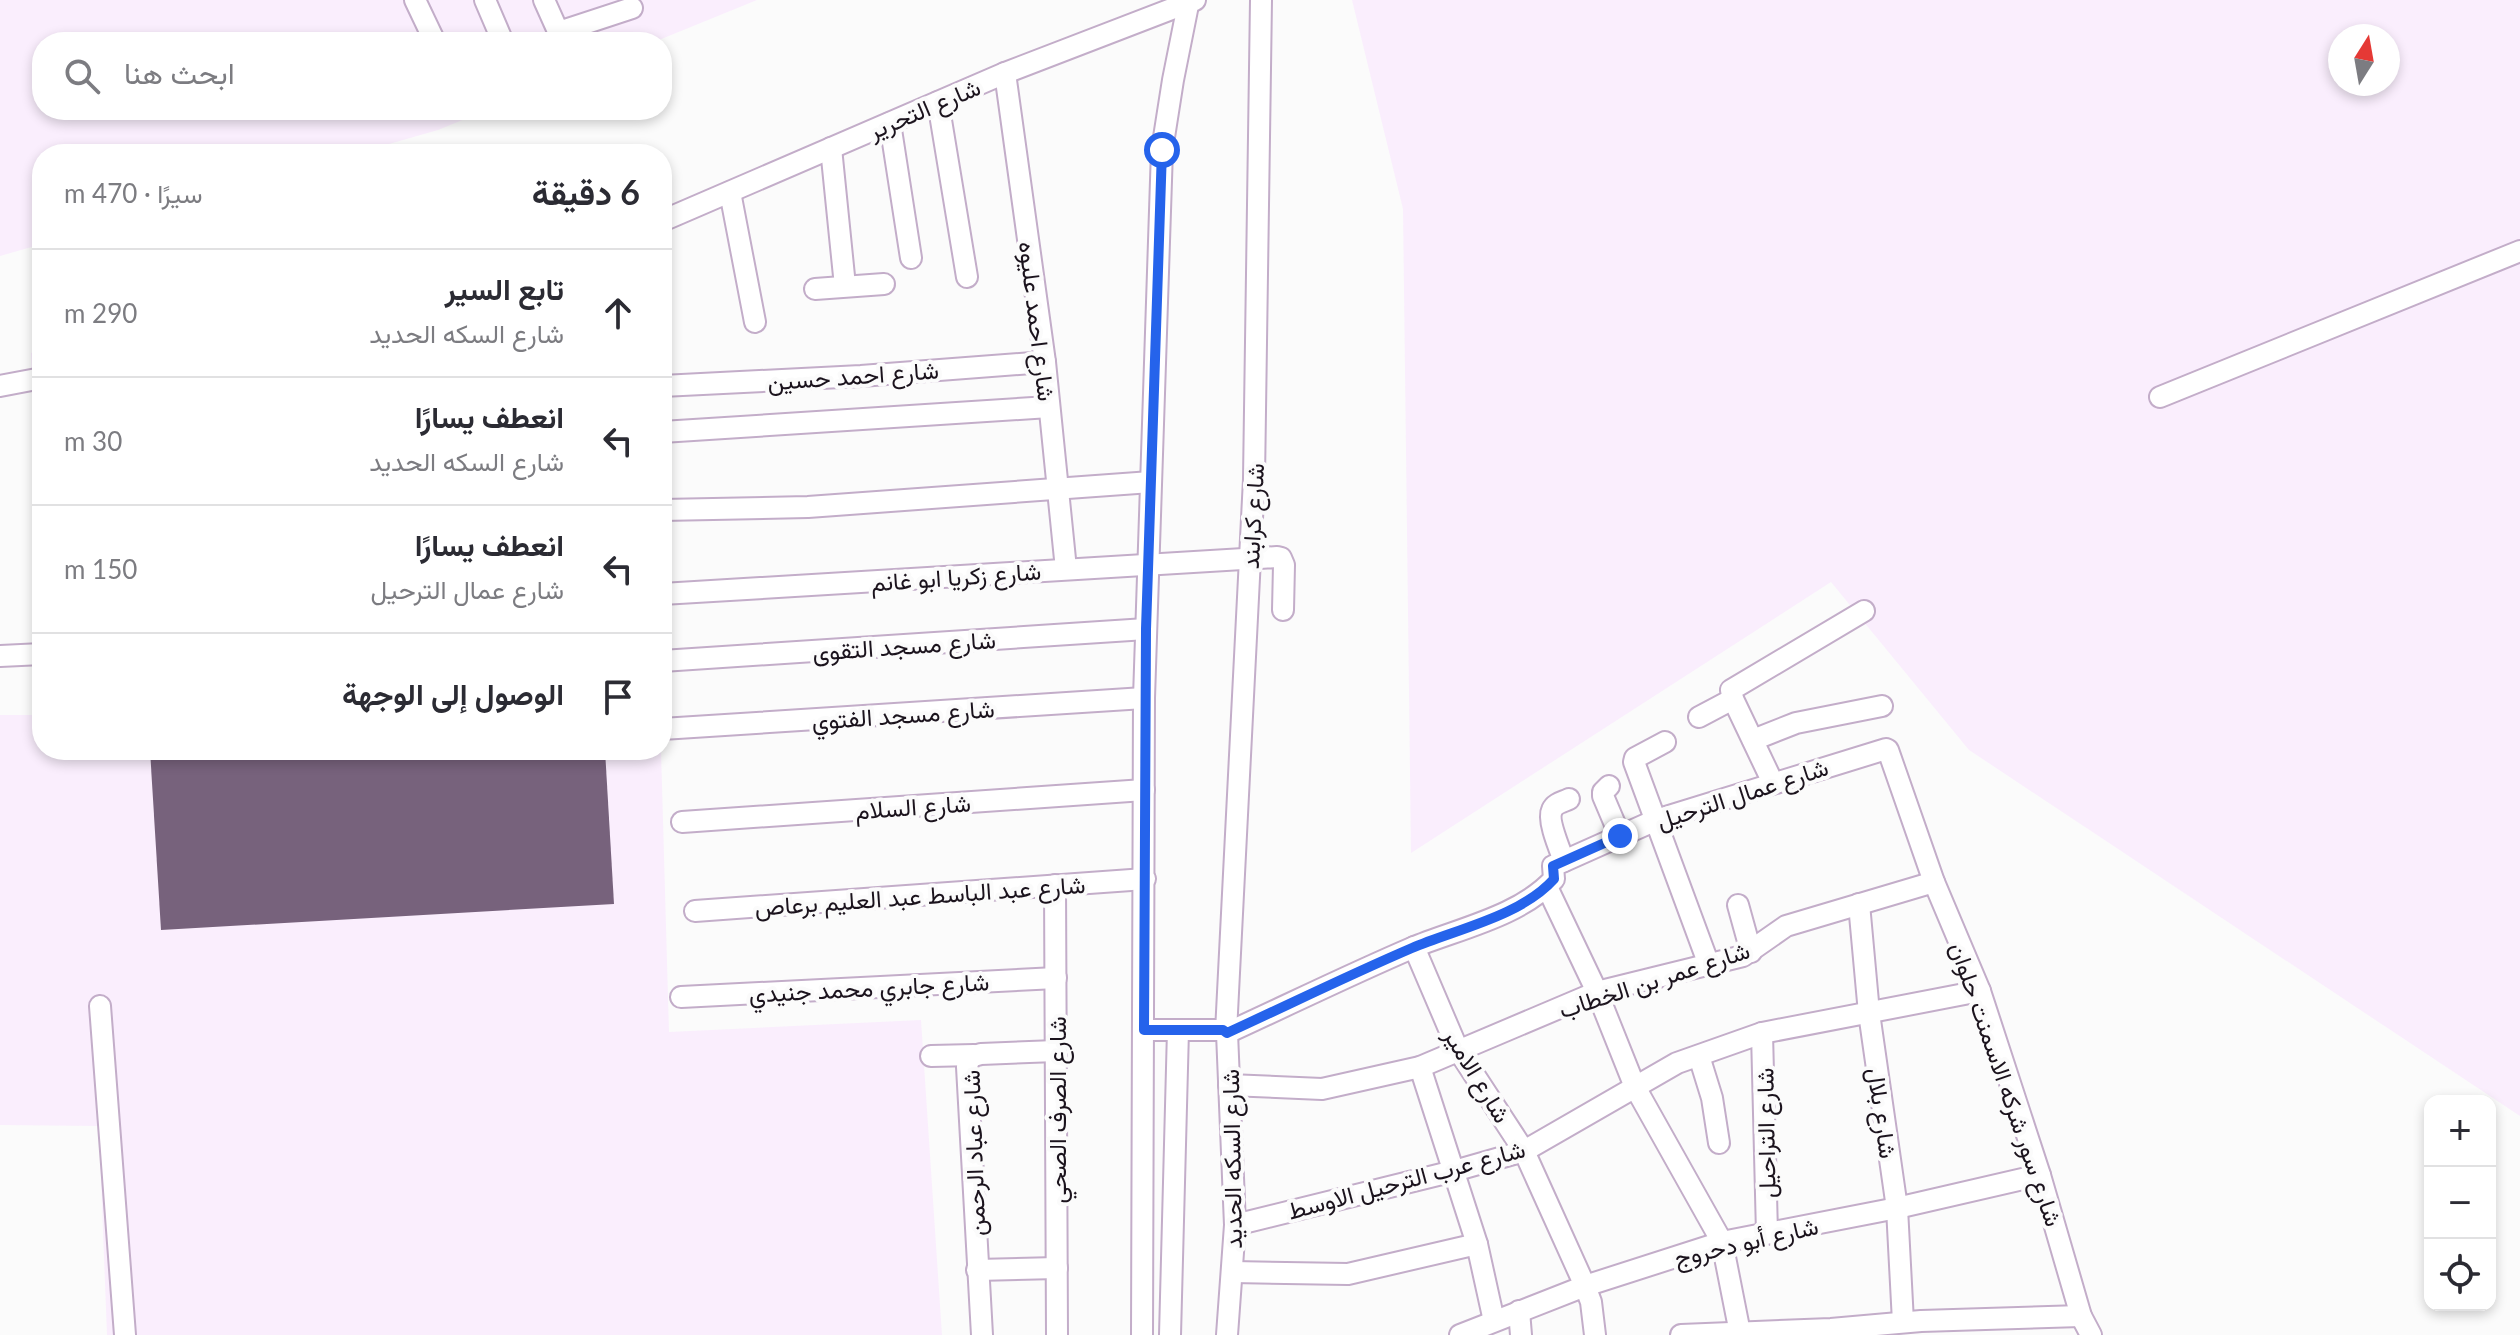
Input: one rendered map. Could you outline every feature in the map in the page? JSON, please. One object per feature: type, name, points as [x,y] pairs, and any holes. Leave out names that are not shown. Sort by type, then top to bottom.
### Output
[{"type":"street","points":[[415,0],[430,32]]},
{"type":"street","points":[[485,0],[499,32]]},
{"type":"street","points":[[544,0],[557,29],[562,31],[632,8]]},
{"type":"street","name":"شارع كرابند","points":[[1226,1032],[1254,479],[1261,0]]},
{"type":"street","points":[[1142,1335],[1144,698],[1162,150],[1173,80],[1191,1]]},
{"type":"street","name":"شارع التحرير","points":[[672,217],[1005,73],[1191,1]]},
{"type":"street","name":"شارع احمد عليوه","points":[[1005,73],[1045,362],[1066,569]]},
{"type":"street","points":[[938,102],[967,277]]},
{"type":"street","points":[[890,123],[911,258]]},
{"type":"street","points":[[831,148],[845,286]]},
{"type":"street","points":[[730,192],[755,322]]},
{"type":"street","points":[[2160,397],[2520,251]]},
{"type":"street","points":[[815,289],[884,284]]},
{"type":"street","name":"شارع احمد حسين","points":[[672,385],[861,376],[1045,362]]},
{"type":"street","points":[[0,386],[32,380]]},
{"type":"street","points":[[672,431],[1049,407]]},
{"type":"street","points":[[672,510],[808,507],[1151,482]]},
{"type":"street","name":"شارع زكريا ابو غانم","points":[[672,593],[1277,557],[1283,561],[1283,610]]},
{"type":"street","points":[[1773,783],[1733,699],[1731,693],[1734,686],[1864,611]]},
{"type":"street","name":"شارع مسجد التقوى","points":[[672,660],[1146,629]]},
{"type":"street","points":[[0,656],[32,654]]},
{"type":"street","name":"شارع مسجد الفتوي","points":[[672,728],[1144,698]]},
{"type":"street","points":[[1699,717],[1733,699]]},
{"type":"street","points":[[1753,740],[1796,723],[1882,706]]},
{"type":"street","points":[[1665,742],[1634,760],[1709,965]]},
{"type":"street","name":"شارع عمال الترحيل","points":[[1564,861],[1656,820],[1882,748]]},
{"type":"street","name":"شارع سور شركه الاسمنت حلوان","points":[[1882,748],[1888,750],[1934,882],[1980,991],[2040,1175],[2081,1316],[2091,1335]]},
{"type":"street","points":[[1609,786],[1603,796],[1620,836]]},
{"type":"street","name":"شارع السلام","points":[[682,822],[1144,790]]},
{"type":"street","points":[[1144,1030],[1226,1032],[1414,947],[1501,915],[1547,887],[1554,879],[1552,867],[1564,861],[1550,819],[1551,811],[1555,805],[1569,799]]},
{"type":"street","name":"شارع عبد الباسط عبد العليم برعاص","points":[[695,911],[1145,879]]},
{"type":"street","name":"شارع عمر بن الخطاب","points":[[1229,1085],[1322,1089],[1420,1067],[1597,992],[1751,952],[1786,926],[1934,882]]},
{"type":"street","name":"شارع الصرف الصحي","points":[[1055,885],[1057,1335]]},
{"type":"street","points":[[1547,887],[1597,992],[1635,1087],[1722,1242],[1740,1333]]},
{"type":"street","name":"شارع بلال","points":[[1859,904],[1869,1013],[1914,1326]]},
{"type":"street","points":[[1738,905],[1751,952]]},
{"type":"street","name":"شارع الامير","points":[[1414,947],[1458,1050],[1524,1151],[1585,1286],[1591,1302],[1595,1335]]},
{"type":"street","name":"شارع جابري محمد جنيدي","points":[[681,997],[1056,978]]},
{"type":"street","name":"شارع عرب الترحيل الاوسط","points":[[1235,1225],[1524,1151],[1677,1063],[1762,1033],[1980,991]]},
{"type":"street","points":[[100,1006],[125,1335]]},
{"type":"street","points":[[1170,1335],[1178,1030]]},
{"type":"street","name":"شارع السكه الحديد","points":[[1226,1032],[1235,1225],[1227,1335]]},
{"type":"street","name":"شارع التراحيل","points":[[1762,1033],[1767,1234]]},
{"type":"street","name":"شارع عباد الرحمن","points":[[982,1335],[968,1060],[974,1055],[1056,1051]]},
{"type":"street","points":[[931,1056],[974,1055]]},
{"type":"street","points":[[1699,1056],[1712,1098],[1719,1143]]},
{"type":"street","points":[[1420,1067],[1477,1244],[1494,1321]]},
{"type":"street","name":"شارع أبو دحروج","points":[[1468,1334],[1585,1286],[1722,1242],[1897,1208],[2040,1175]]},
{"type":"street","points":[[1233,1272],[1348,1274],[1477,1244]]},
{"type":"street","points":[[977,1270],[1057,1268]]},
{"type":"street","points":[[1519,1311],[1521,1335]]},
{"type":"street","points":[[1681,1335],[1831,1332],[2081,1316]]},
{"type":"shaded area","points":[[0,0],[757,0],[672,35],[672,32],[32,32],[32,120],[462,120],[389,144],[32,144],[32,247],[0,256]]},
{"type":"shaded area","points":[[1352,0],[2520,0],[2520,1116],[2496,1100],[2496,1095],[2488,1095],[1969,750],[1831,582],[1411,853],[1403,209]]},
{"type":"shaded area","points":[[0,715],[32,715],[32,760],[661,760],[669,1032],[921,1020],[942,1335],[107,1335],[99,1126],[0,1125]]},
{"type":"building","points":[[151,760],[606,760],[614,904],[161,930]]},
{"type":"route","points":[[1162,150],[1146,629],[1144,1030],[1223,1030],[1227,1033],[1414,947],[1501,915],[1547,887],[1554,879],[1553,866],[1620,836]]}]
